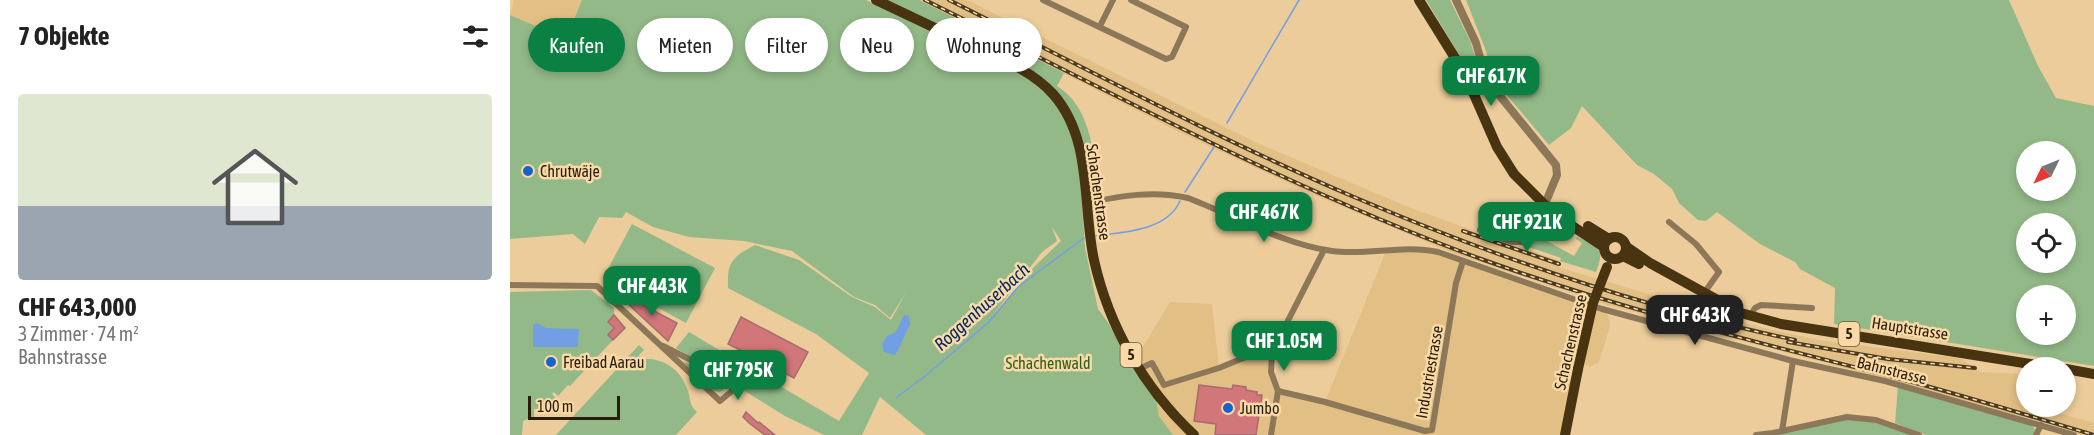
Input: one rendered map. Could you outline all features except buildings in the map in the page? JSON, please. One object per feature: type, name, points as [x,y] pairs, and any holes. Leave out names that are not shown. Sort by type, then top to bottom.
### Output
[{"type":"main road","name":"Schachenstrasse","points":[[876,0],[1019,68],[1048,90],[1063,108],[1075,131],[1082,159],[1094,259],[1104,297],[1139,369],[1164,404],[1194,435]]},
{"type":"main road","points":[[1419,0],[1473,90],[1508,166],[1526,188],[1545,204],[1558,208],[1606,243]]},
{"type":"main road","points":[[1619,237],[1624,241],[1625,251],[1609,262],[1606,243],[1619,237]]},
{"type":"main road","name":"Hauptstrasse","points":[[1625,251],[1745,315]]},
{"type":"main road","name":"Hauptstrasse","points":[[1625,251],[1716,306],[1745,315],[1781,324],[2016,361]]},
{"type":"main road","name":"Schachenstrasse","points":[[1565,435],[1593,303],[1609,262]]},
{"type":"main road","points":[[2076,371],[2094,374]]},
{"type":"street","points":[[1043,0],[1166,58],[1172,57],[1186,27],[1136,1]]},
{"type":"street","points":[[1100,26],[1113,0]]},
{"type":"street","points":[[1456,0],[1476,43],[1483,68],[1491,85],[1556,165],[1556,179],[1545,204],[1529,235],[1522,242],[1512,242],[1480,230]]},
{"type":"street","name":"Bahnstrasse","points":[[1086,203],[1163,193],[1188,198],[1278,235],[1324,250],[1357,253],[1412,249],[1438,252],[1602,309],[1793,361],[1885,381],[2074,435]]},
{"type":"street","points":[[1669,222],[1696,244],[1719,272],[1704,294]]},
{"type":"street","points":[[1271,435],[1278,391],[1271,372],[1272,351],[1324,250]]},
{"type":"street","name":"Industriestrasse","points":[[1278,391],[1432,430],[1456,283],[1463,261]]},
{"type":"street","points":[[510,285],[597,285],[720,401],[732,391],[732,385],[695,362],[663,346]]},
{"type":"street","points":[[1745,315],[1761,305],[1812,308]]},
{"type":"street","points":[[1139,369],[1152,363],[1164,385],[1219,368],[1253,354],[1272,351]]},
{"type":"street","points":[[1782,431],[1793,361]]},
{"type":"street","points":[[1756,435],[1846,417],[1876,420],[1919,435]]},
{"type":"street","points":[[2036,435],[2041,425]]},
{"type":"shaded area","points":[[514,0],[582,0],[575,18],[528,18],[528,23],[510,15]]},
{"type":"shaded area","points":[[919,0],[967,0],[1004,18],[954,18]]},
{"type":"shaded area","points":[[1042,37],[1255,142],[1413,209],[1560,261],[1558,267],[1756,326],[1818,340],[1960,358],[1980,372],[2016,374],[2016,416],[1913,386],[1608,305],[1453,253],[1303,190],[1173,129],[1042,62]]},
{"type":"shaded area","points":[[1386,251],[1431,251],[1602,309],[1609,317],[1610,326],[1599,362],[1590,367],[1583,363],[1572,364],[1569,375],[1572,385],[1561,435],[1173,435],[1159,416],[1156,399],[1132,365],[1170,302],[1212,304],[1219,368],[1244,358],[1272,352],[1271,372],[1278,388],[1325,402]]},
{"type":"shaded area","points":[[2020,417],[2073,417],[2094,423],[2094,435],[2082,435]]},
{"type":"green space","name":"Schachenwald","points":[[582,0],[866,0],[904,18],[840,18],[840,72],[914,72],[914,23],[926,28],[926,72],[1017,72],[1035,83],[1055,102],[1067,124],[1079,160],[1085,248],[1098,309],[1156,399],[1159,416],[1173,435],[926,435],[880,397],[862,435],[824,435],[785,416],[676,348],[689,332],[839,421],[869,373],[816,334],[728,288],[732,261],[755,245],[799,260],[852,297],[875,307],[891,320],[906,292],[890,318],[875,305],[854,297],[792,251],[744,241],[689,237],[653,227],[626,212],[622,218],[599,217],[585,244],[573,234],[510,239],[510,15],[528,23],[528,72],[625,72],[625,18],[575,18]],"holes":[[[1052,227],[1061,241],[1034,267],[992,316],[1042,252],[1057,241]]]},
{"type":"green space","points":[[883,0],[919,0],[955,18],[926,18],[926,23]]},
{"type":"green space","points":[[1426,0],[1450,0],[1470,41],[1483,81],[1495,98],[1488,101],[1479,81],[1471,74]]},
{"type":"green space","points":[[1466,0],[2009,0],[2038,66],[2056,98],[2094,106],[2094,366],[2076,363],[2076,357],[2038,357],[1834,324],[1835,288],[1800,269],[1795,262],[1760,244],[1717,212],[1706,221],[1698,220],[1679,203],[1672,189],[1654,174],[1637,165],[1582,106],[1571,128],[1549,145],[1495,81]]},
{"type":"green space","points":[[1042,62],[1064,73],[1057,86],[1078,107],[1090,135],[1099,196],[1097,199],[1091,198],[1059,95],[1016,72],[1042,72]]},
{"type":"green space","points":[[632,224],[715,268],[686,323],[603,278]]},
{"type":"green space","points":[[1535,230],[1541,231],[1538,236],[1574,256],[1582,243],[1576,239],[1577,236],[1594,246],[1600,252],[1596,272],[1560,261],[1561,258],[1526,246],[1525,242]]},
{"type":"green space","name":"Freibad Aarau","points":[[591,290],[614,308],[614,315],[608,322],[613,329],[608,335],[613,340],[570,386],[568,385],[558,396],[554,392],[552,394],[558,401],[549,410],[534,409],[534,417],[523,421],[522,435],[510,435],[510,292]]},
{"type":"green space","points":[[639,345],[644,350],[639,355],[640,359],[663,362],[681,376],[691,405],[697,412],[676,435],[556,435]]},
{"type":"green space","points":[[682,361],[715,377],[725,385],[723,390],[714,391]]},
{"type":"green space","points":[[1898,386],[2032,425],[2035,435],[1926,435],[1895,423]]},
{"type":"green space","points":[[1847,419],[1874,422],[1915,435],[1756,435]]},
{"type":"water","points":[[904,315],[909,316],[910,325],[895,355],[884,352],[882,344],[887,336],[896,332]]},
{"type":"water","points":[[537,323],[546,328],[579,329],[578,347],[533,347],[533,325]]},
{"type":"waterway","name":"Roggenhuserbach","points":[[1227,123],[1299,0]]},
{"type":"waterway","name":"Roggenhuserbach","points":[[1185,192],[1214,147]]},
{"type":"waterway","name":"Roggenhuserbach","points":[[1096,236],[1131,231],[1155,224],[1174,211],[1180,201]]},
{"type":"waterway","name":"Roggenhuserbach","points":[[897,397],[989,322],[1019,286],[1084,238]]},
{"type":"railway","points":[[925,0],[1271,171],[1341,203],[1484,260],[1639,310],[1998,406],[2094,435]]},
{"type":"railway","points":[[949,0],[1251,151],[1354,197],[1462,241],[1627,297],[1682,313],[1795,340]]},
{"type":"railway","points":[[1463,231],[1559,264]]},
{"type":"railway","points":[[1788,342],[1888,359],[1975,368]]},
{"type":"place","name":"Chrutwäje","points":[[528,171]]},
{"type":"place","name":"Freibad Aarau","points":[[551,362]]},
{"type":"place","name":"Jumbo","points":[[1228,408]]}]
